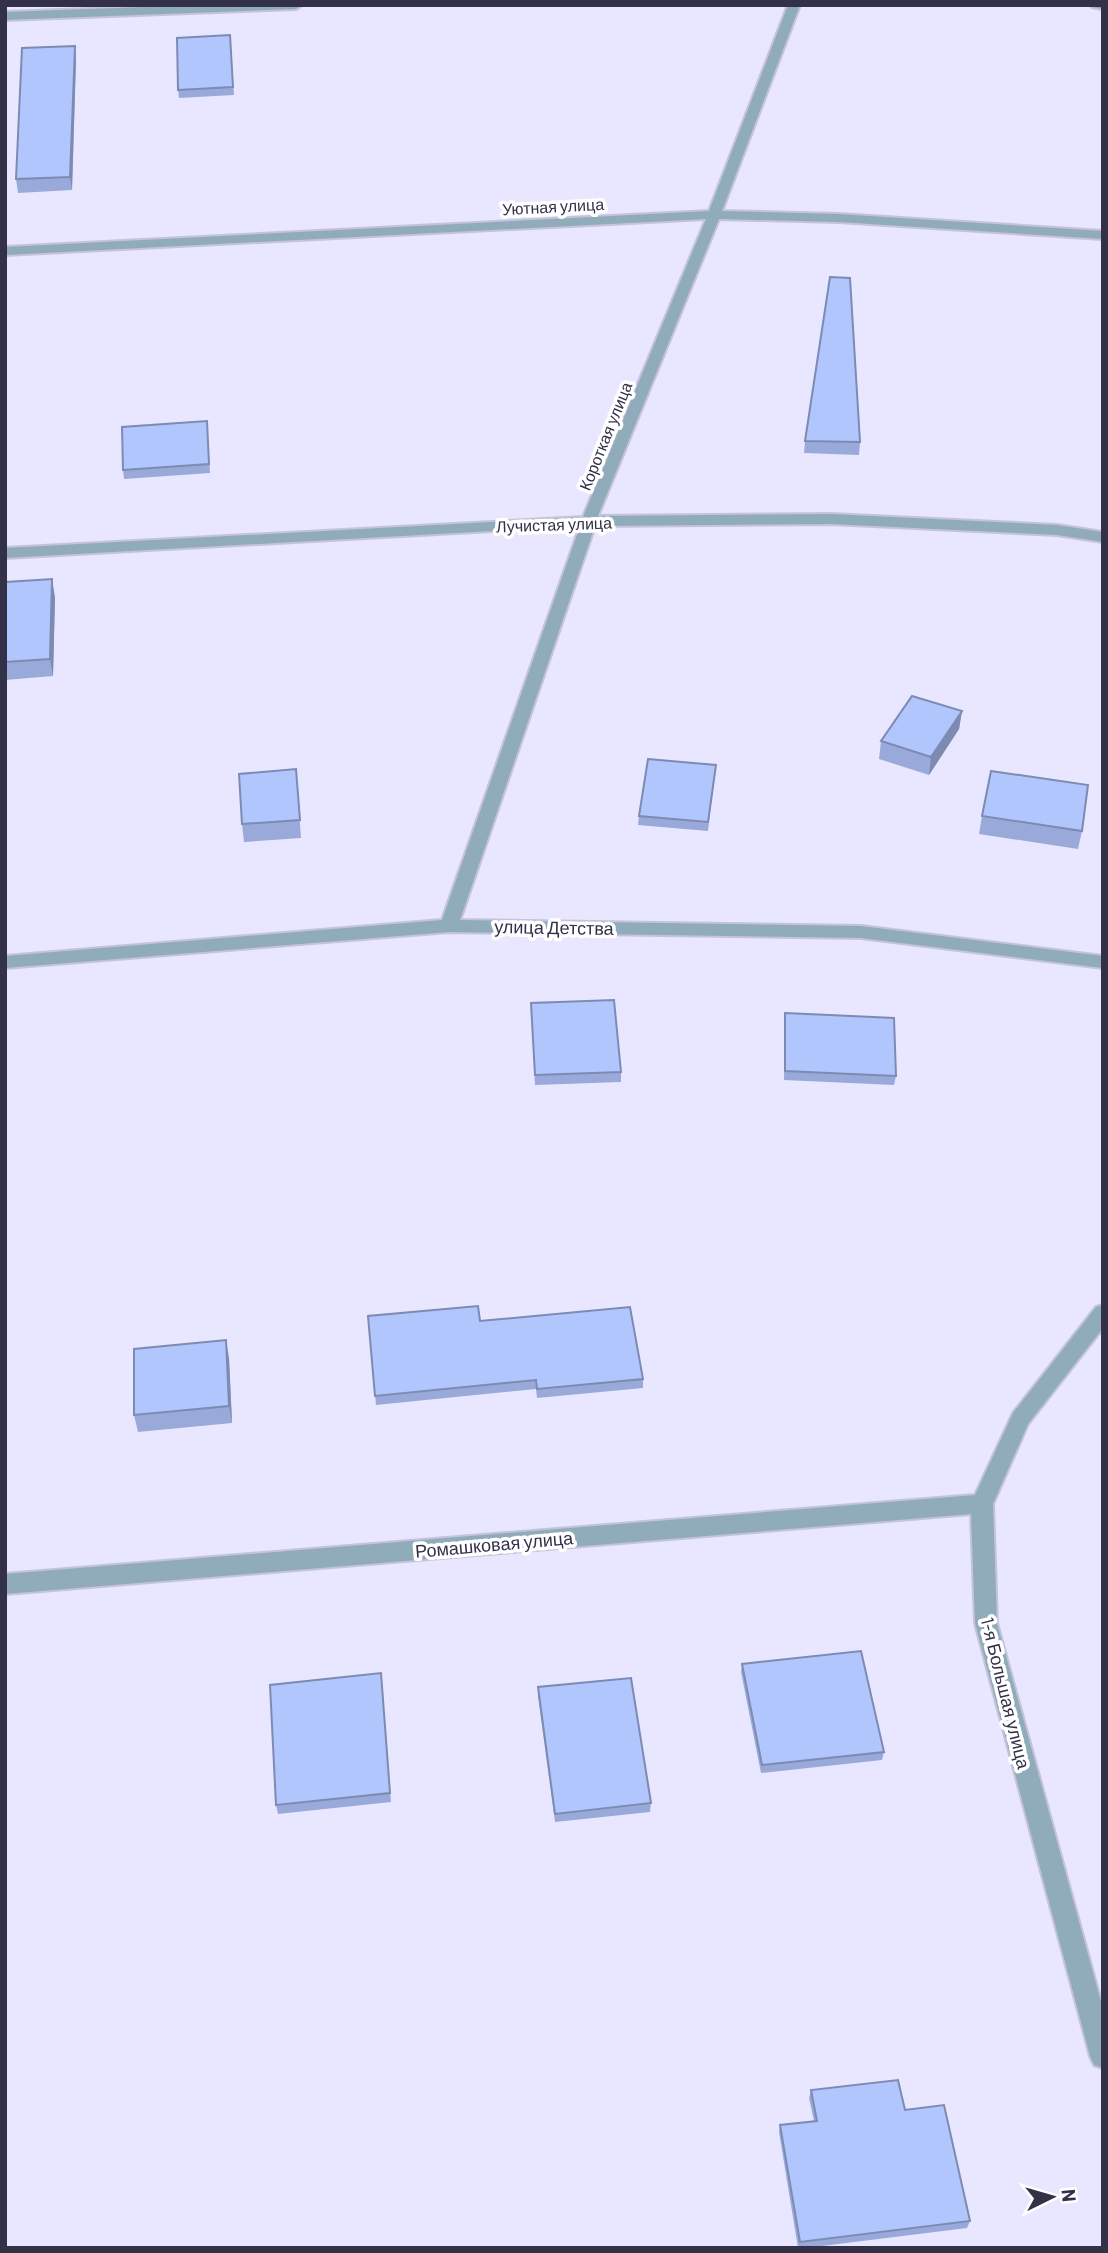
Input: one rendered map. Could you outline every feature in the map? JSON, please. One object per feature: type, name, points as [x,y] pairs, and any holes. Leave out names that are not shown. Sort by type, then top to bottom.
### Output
[{"type":"street","points":[[5,16],[296,5]]},
{"type":"street","name":"Короткая улица","points":[[449,926],[589,521],[714,215],[794,5]]},
{"type":"street","points":[[1096,5],[1103,6]]},
{"type":"street","name":"Уютная улица","points":[[5,251],[714,215],[839,218],[1103,235]]},
{"type":"street","name":"Лучистая улица","points":[[5,552],[589,521],[831,519],[1057,530],[1103,537]]},
{"type":"street","name":"улица Детства","points":[[5,962],[449,926],[861,932],[1103,962]]},
{"type":"street","name":"1-я Большая улица","points":[[1101,2047],[986,1623],[982,1504],[1020,1419],[1103,1313]]},
{"type":"street","name":"Ромашковая улица","points":[[5,1584],[982,1504]]},
{"type":"building","points":[[230,35],[233,87],[178,90],[177,38]]},
{"type":"building","points":[[75,46],[70,177],[16,179],[22,48]]},
{"type":"building","points":[[830,277],[850,278],[860,442],[805,441]]},
{"type":"building","points":[[207,421],[209,464],[123,470],[122,427]]},
{"type":"building","points":[[52,579],[50,659],[5,662],[6,582]]},
{"type":"building","points":[[912,696],[962,711],[931,757],[881,741]]},
{"type":"building","points":[[648,759],[716,765],[708,822],[639,816]]},
{"type":"building","points":[[296,769],[300,820],[242,824],[239,774]]},
{"type":"building","points":[[991,771],[1088,785],[1082,831],[982,816]]},
{"type":"building","points":[[614,1000],[621,1072],[535,1075],[531,1003]]},
{"type":"building","points":[[785,1013],[894,1018],[896,1076],[785,1071]]},
{"type":"building","points":[[478,1306],[480,1321],[630,1307],[643,1379],[537,1389],[536,1380],[375,1396],[368,1316]]},
{"type":"building","points":[[226,1340],[229,1406],[134,1415],[134,1349]]},
{"type":"building","points":[[861,1651],[884,1752],[762,1765],[742,1664]]},
{"type":"building","points":[[381,1673],[390,1793],[276,1805],[270,1685]]},
{"type":"building","points":[[631,1678],[651,1803],[555,1814],[538,1687]]},
{"type":"building","points":[[898,2080],[905,2110],[944,2105],[970,2221],[800,2242],[780,2125],[817,2121],[811,2090]]}]
